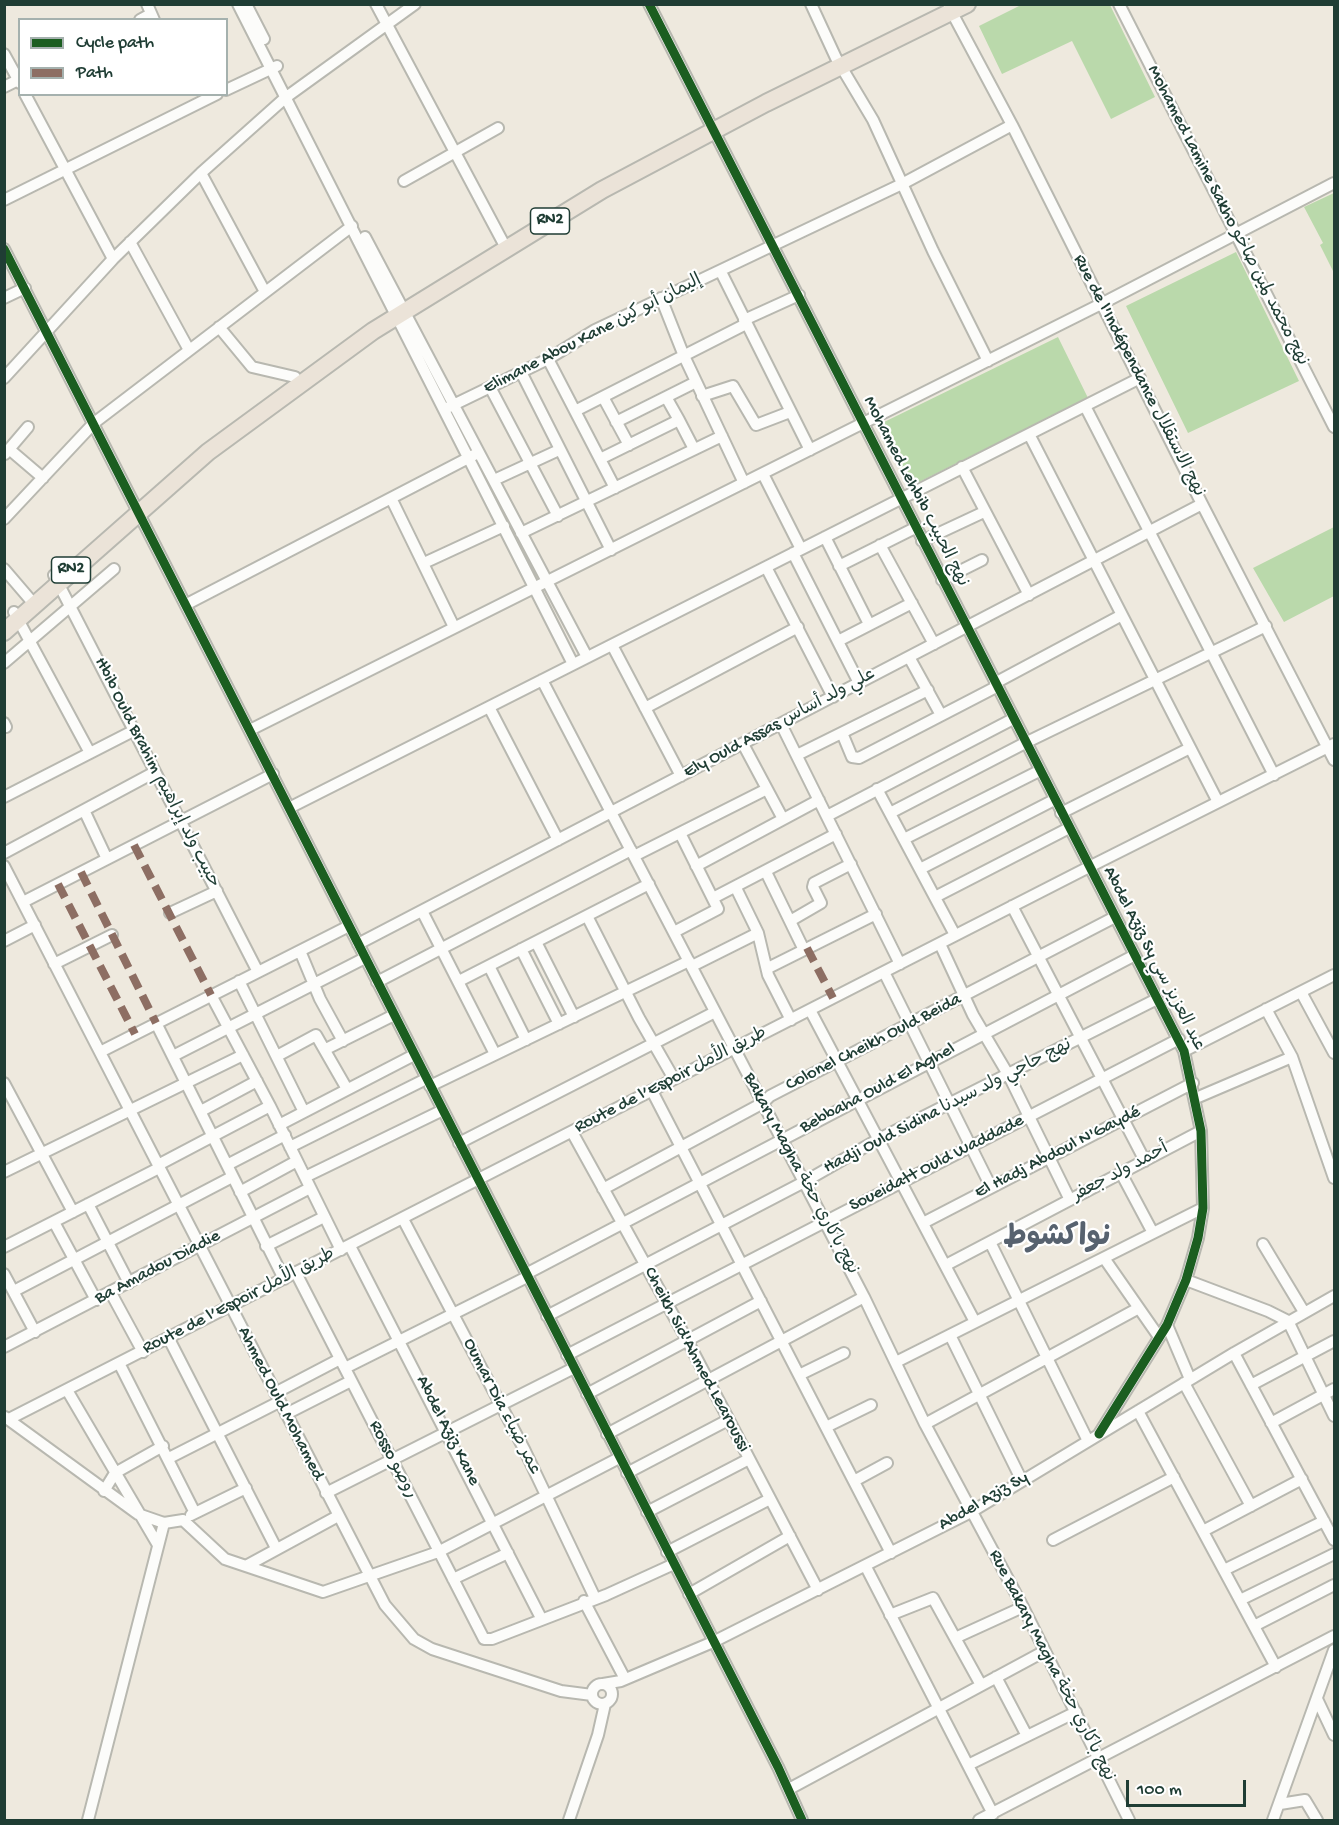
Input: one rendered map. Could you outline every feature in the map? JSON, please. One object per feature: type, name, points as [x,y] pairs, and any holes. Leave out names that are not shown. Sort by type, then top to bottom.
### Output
[{"type":"highway","name":"RN2","points":[[4,632],[12,617],[226,429],[295,377],[599,182],[952,6]]},
{"type":"highway","name":"RN2","points":[[137,507],[237,429],[398,310]]},
{"type":"street","points":[[238,4],[274,67]]},
{"type":"street","points":[[246,4],[274,67],[352,226],[398,310]]},
{"type":"street","points":[[376,4],[503,244]]},
{"type":"street","points":[[4,378],[112,259],[201,173],[288,95],[415,4]]},
{"type":"street","name":"Mohamed Lehbib نهج الحبيب","points":[[649,4],[774,244],[862,424],[1089,867]]},
{"type":"street","points":[[811,4],[839,62],[873,120],[988,361]]},
{"type":"street","name":"Mohamed Lamine Sakho نهج محمد لمين صاخو","points":[[1119,4],[1335,427]]},
{"type":"street","name":"Rue de l'Indépendance نهج الاستقلال","points":[[952,6],[1202,504],[1331,746],[1335,760]]},
{"type":"street","points":[[4,54],[18,79]]},
{"type":"street","points":[[228,89],[274,67]]},
{"type":"street","points":[[4,87],[18,81]]},
{"type":"street","points":[[288,95],[449,407],[469,457],[573,664]]},
{"type":"street","points":[[26,96],[112,259]]},
{"type":"street","points":[[4,200],[64,171],[195,99]]},
{"type":"street","name":"Elimane Abou Kane إليمان أبو كين","points":[[449,407],[548,358],[595,330],[721,272],[902,183],[1012,125]]},
{"type":"street","points":[[404,181],[498,128]]},
{"type":"street","points":[[201,173],[265,292]]},
{"type":"street","points":[[250,730],[988,361],[1335,183]]},
{"type":"street","points":[[4,519],[94,423],[352,226]]},
{"type":"street","points":[[130,242],[189,350]]},
{"type":"street","points":[[4,249],[187,604],[546,1316],[789,1789],[802,1821]]},
{"type":"street","points":[[721,272],[810,450]]},
{"type":"street","points":[[4,298],[25,288]]},
{"type":"street","points":[[575,411],[799,295]]},
{"type":"street","points":[[662,298],[684,356],[744,483]]},
{"type":"street","points":[[219,327],[252,367],[295,377]]},
{"type":"street","points":[[548,358],[615,488]]},
{"type":"street","points":[[520,372],[611,550]]},
{"type":"street","points":[[289,808],[1140,378]]},
{"type":"street","points":[[616,422],[696,382]]},
{"type":"street","points":[[702,396],[733,386],[756,425],[790,412]]},
{"type":"street","points":[[490,387],[558,516]]},
{"type":"street","points":[[603,397],[629,445]]},
{"type":"street","points":[[666,397],[694,449]]},
{"type":"street","points":[[1085,406],[1274,775]]},
{"type":"street","points":[[449,407],[480,452],[520,533],[548,581],[587,657]]},
{"type":"street","points":[[600,459],[679,420]]},
{"type":"street","points":[[28,427],[7,452],[43,478]]},
{"type":"street","points":[[1029,434],[1218,802]]},
{"type":"street","points":[[520,533],[722,436]]},
{"type":"street","points":[[494,480],[559,450]]},
{"type":"street","points":[[187,604],[480,452]]},
{"type":"street","points":[[962,467],[1029,595]]},
{"type":"street","points":[[763,474],[859,683]]},
{"type":"street","points":[[391,498],[454,627]]},
{"type":"street","name":"Ely Ould Assas علي ولد أساس","points":[[358,944],[1202,504]]},
{"type":"street","points":[[922,541],[984,512]]},
{"type":"street","points":[[424,563],[504,526]]},
{"type":"street","points":[[840,566],[915,528]]},
{"type":"street","points":[[825,537],[869,624]]},
{"type":"street","points":[[880,545],[934,644]]},
{"type":"street","points":[[942,579],[982,560]]},
{"type":"street","points":[[766,567],[833,697]]},
{"type":"street","points":[[4,569],[31,601]]},
{"type":"street","points":[[4,663],[114,569]]},
{"type":"street","name":"Hbib Ould Brahim حبيب ولد إبراهيم","points":[[56,578],[258,972]]},
{"type":"street","points":[[838,641],[912,603]]},
{"type":"street","points":[[842,733],[852,757],[859,758],[1122,615]]},
{"type":"street","points":[[12,617],[31,640],[90,753]]},
{"type":"street","points":[[890,813],[1025,743],[1266,626]]},
{"type":"street","points":[[645,708],[798,627]]},
{"type":"street","points":[[612,645],[681,776]]},
{"type":"street","points":[[909,657],[941,715]]},
{"type":"street","name":"Bakary Magha نهج باكاري حخة","points":[[542,680],[864,1297],[971,1512]]},
{"type":"street","points":[[797,755],[928,690]]},
{"type":"street","points":[[489,707],[558,840]]},
{"type":"street","points":[[827,816],[1013,719]]},
{"type":"street","points":[[781,724],[900,963]]},
{"type":"street","points":[[4,797],[134,731]]},
{"type":"street","points":[[743,744],[783,819]]},
{"type":"street","name":"Route de l’Espoir طريق الأمل","points":[[7,1418],[169,1339],[900,963],[1331,746]]},
{"type":"street","points":[[1061,813],[1190,748]]},
{"type":"street","points":[[904,839],[1039,771]]},
{"type":"street","points":[[4,853],[155,772]]},
{"type":"street","points":[[22,902],[273,774]]},
{"type":"street","points":[[377,982],[633,853],[680,833],[767,789]]},
{"type":"street","points":[[877,789],[955,935]]},
{"type":"street","points":[[696,866],[819,800]]},
{"type":"street","points":[[920,869],[1054,800]]},
{"type":"street","points":[[84,810],[107,859]]},
{"type":"street","points":[[935,897],[1069,828]]},
{"type":"street","points":[[674,932],[718,909],[680,833]]},
{"type":"street","points":[[713,898],[836,834]]},
{"type":"street","points":[[790,921],[821,903],[813,887],[814,883],[851,864]]},
{"type":"street","name":"Ahmed Ould Mohamed","points":[[4,866],[369,1577],[396,1619],[420,1644],[561,1691],[592,1695]]},
{"type":"street","name":"Abdel Aziz Sy عبد العزيز سي","points":[[1089,867],[1179,1039],[1193,1083],[1202,1131],[1203,1208],[1198,1238],[1186,1280],[1167,1325],[1099,1434]]},
{"type":"street","points":[[766,872],[804,950]]},
{"type":"street","points":[[459,981],[649,884]]},
{"type":"street","points":[[736,888],[758,933],[768,975],[791,1020]]},
{"type":"street","points":[[170,914],[217,891]]},
{"type":"street","points":[[1012,906],[1145,1161]]},
{"type":"street","points":[[422,911],[495,1054]]},
{"type":"street","points":[[768,968],[876,914]]},
{"type":"street","points":[[587,916],[653,1044],[674,1079]]},
{"type":"street","name":"Colonel Cheikh Ould Beida","points":[[603,1189],[763,1103],[770,1096],[1115,917]]},
{"type":"street","points":[[4,940],[35,925]]},
{"type":"street","points":[[100,1052],[349,926]]},
{"type":"street","points":[[290,1147],[526,1040],[626,991],[758,933]]},
{"type":"street","points":[[54,963],[112,934]]},
{"type":"street","points":[[536,942],[574,1017]]},
{"type":"street","points":[[939,944],[983,1035],[1009,1076],[1070,1200]]},
{"type":"street","points":[[521,949],[559,1024]]},
{"type":"street","points":[[300,951],[343,1041]]},
{"type":"street","name":"Bebbaha Ould El Aghel","points":[[169,1458],[219,1435],[277,1397],[342,1364],[400,1340],[526,1276],[700,1182],[1135,955]]},
{"type":"street","points":[[172,1056],[365,958]]},
{"type":"street","points":[[489,966],[526,1040]]},
{"type":"street","points":[[884,972],[991,1187]]},
{"type":"street","points":[[1184,1051],[1335,975]]},
{"type":"street","points":[[239,981],[304,1112]]},
{"type":"street","points":[[1301,992],[1330,1038],[1335,1053]]},
{"type":"street","name":"Abdel Aziz Kane","points":[[211,995],[285,1135],[324,1217],[400,1340],[541,1618]]},
{"type":"street","name":"Hadji Ould Sidina نهج حاجي ولد سيدنا","points":[[546,1316],[804,1182],[877,1140],[1009,1076],[1157,999]]},
{"type":"street","points":[[1266,1009],[1292,1057],[1334,1174]]},
{"type":"street","points":[[810,1010],[856,1101],[975,1322]]},
{"type":"street","points":[[459,1143],[716,1012]]},
{"type":"street","points":[[326,1049],[394,1015]]},
{"type":"street","points":[[156,1023],[284,1279]]},
{"type":"street","points":[[277,1056],[314,1035],[318,1036],[347,1089]]},
{"type":"street","name":"Soueidatt Ould Waddade","points":[[567,1355],[1179,1039]]},
{"type":"street","points":[[4,1172],[243,1054]]},
{"type":"street","points":[[279,1125],[414,1055]]},
{"type":"street","points":[[1196,1098],[1292,1057]]},
{"type":"street","points":[[201,1111],[257,1081]]},
{"type":"street","points":[[4,1083],[73,1212]]},
{"type":"street","name":"El Hadj Abdoul N'Gaydé","points":[[923,1223],[1193,1083]]},
{"type":"street","points":[[652,1091],[891,1553]]},
{"type":"street","points":[[4,1247],[159,1167],[213,1135],[270,1106]]},
{"type":"street","points":[[305,1177],[442,1110]]},
{"type":"street","name":"أحمد ولد جعفر","points":[[946,1265],[1202,1131]]},
{"type":"street","name":"Cheikh Sid'Ahmed Learoussi","points":[[572,1132],[687,1340],[818,1590]]},
{"type":"street","points":[[227,1165],[285,1135]]},
{"type":"street","points":[[240,1192],[297,1161]]},
{"type":"street","points":[[1121,1173],[1153,1233]]},
{"type":"street","points":[[14,1291],[232,1177]]},
{"type":"street","name":"Ba Amadou Diadie","points":[[4,1347],[310,1188]]},
{"type":"street","points":[[88,1204],[129,1283]]},
{"type":"street","points":[[896,1362],[1203,1208]]},
{"type":"street","points":[[266,1246],[324,1217]]},
{"type":"street","name":"Oumar Dia عمر ضياء","points":[[403,1219],[547,1495],[596,1598]]},
{"type":"street","points":[[54,1222],[96,1300]]},
{"type":"street","points":[[990,1242],[1088,1441]]},
{"type":"street","points":[[1263,1244],[1304,1312]]},
{"type":"street","points":[[1104,1257],[1137,1309],[1159,1337]]},
{"type":"street","name":"Rosso روصو","points":[[296,1273],[480,1635],[486,1640],[492,1639],[541,1618]]},
{"type":"street","points":[[4,1274],[35,1332]]},
{"type":"street","points":[[1186,1280],[1268,1311],[1288,1321],[1335,1416]]},
{"type":"street","points":[[111,1293],[143,1352]]},
{"type":"street","name":"Abdel Aziz Sy","points":[[603,1684],[623,1680],[713,1642],[866,1567],[971,1512],[1234,1353],[1335,1296]]},
{"type":"street","points":[[607,1434],[782,1343],[864,1297]]},
{"type":"street","points":[[587,1394],[761,1301]]},
{"type":"street","points":[[926,1424],[1137,1309]]},
{"type":"street","points":[[1167,1325],[1187,1381],[1251,1506]]},
{"type":"street","points":[[950,1335],[1022,1481]]},
{"type":"street","points":[[169,1339],[276,1548]]},
{"type":"street","points":[[1251,1385],[1335,1341]]},
{"type":"street","points":[[798,1375],[844,1353]]},
{"type":"street","points":[[1224,1570],[1331,1530],[1234,1353]]},
{"type":"street","points":[[119,1363],[195,1513]]},
{"type":"street","points":[[326,1493],[574,1368]]},
{"type":"street","points":[[286,1414],[351,1380]]},
{"type":"street","points":[[1271,1423],[1335,1389]]},
{"type":"street","points":[[67,1390],[158,1545]]},
{"type":"street","points":[[826,1427],[871,1405]]},
{"type":"street","points":[[1138,1411],[1276,1667]]},
{"type":"street","points":[[7,1418],[138,1514],[164,1523],[183,1520],[246,1488]]},
{"type":"street","points":[[627,1473],[728,1420]]},
{"type":"street","points":[[104,1491],[115,1473],[163,1446]]},
{"type":"street","points":[[183,1520],[225,1558],[323,1592],[438,1552],[619,1458]]},
{"type":"street","points":[[647,1512],[749,1459]]},
{"type":"street","points":[[854,1481],[887,1463]]},
{"type":"street","points":[[1053,1540],[1174,1477]]},
{"type":"street","points":[[1203,1531],[1302,1479]]},
{"type":"street","points":[[667,1552],[770,1499]]},
{"type":"street","name":"Rue Bakary Magha نهج باكاري حخة","points":[[971,1512],[1023,1606],[1129,1821]]},
{"type":"street","points":[[246,1566],[338,1516]]},
{"type":"street","points":[[88,1821],[164,1523]]},
{"type":"street","points":[[688,1594],[790,1536]]},
{"type":"street","points":[[453,1580],[508,1553]]},
{"type":"street","points":[[1240,1600],[1335,1554]]},
{"type":"street","points":[[541,1618],[596,1598],[674,1564]]},
{"type":"street","points":[[866,1567],[993,1814]]},
{"type":"street","points":[[1254,1626],[1335,1585]]},
{"type":"street","points":[[890,1615],[933,1598],[981,1685]]},
{"type":"street","points":[[569,1821],[608,1699],[609,1687],[603,1684],[594,1688],[592,1695],[598,1703],[608,1699],[623,1680],[584,1601]]},
{"type":"street","points":[[955,1638],[1023,1606]]},
{"type":"street","points":[[979,1821],[1098,1757],[1202,1707],[1335,1636]]},
{"type":"street","points":[[1274,1821],[1335,1650]]},
{"type":"street","points":[[789,1789],[1045,1651]]},
{"type":"street","points":[[996,1677],[1027,1736]]},
{"type":"street","points":[[1317,1699],[1335,1735]]},
{"type":"street","points":[[968,1765],[1076,1712]]},
{"type":"street","points":[[1280,1804],[1305,1800],[1317,1821]]},
{"type":"green space","points":[[1021,5],[1110,5],[1155,97],[1111,119],[1072,41],[1002,74],[979,26]]},
{"type":"green space","points":[[1334,193],[1334,273],[1320,245],[1323,243],[1304,207]]},
{"type":"green space","points":[[1236,252],[1299,381],[1188,433],[1126,306]]},
{"type":"green space","points":[[1058,337],[1088,398],[909,487],[878,425]]},
{"type":"green space","points":[[1334,527],[1334,596],[1284,622],[1253,568]]},
{"type":"marked path","points":[[134,845],[211,995]]},
{"type":"marked path","points":[[81,872],[156,1023]]},
{"type":"marked path","points":[[58,884],[135,1034]]},
{"type":"marked path","points":[[807,948],[833,998]]},
{"type":"cycle path","points":[[649,4],[1184,1051],[1201,1131],[1203,1208],[1198,1238],[1186,1280],[1167,1325],[1099,1434]]},
{"type":"cycle path","points":[[4,249],[778,1767],[802,1820]]},
{"type":"district","name":"نواكشوط","points":[[1058,1239]]}]
